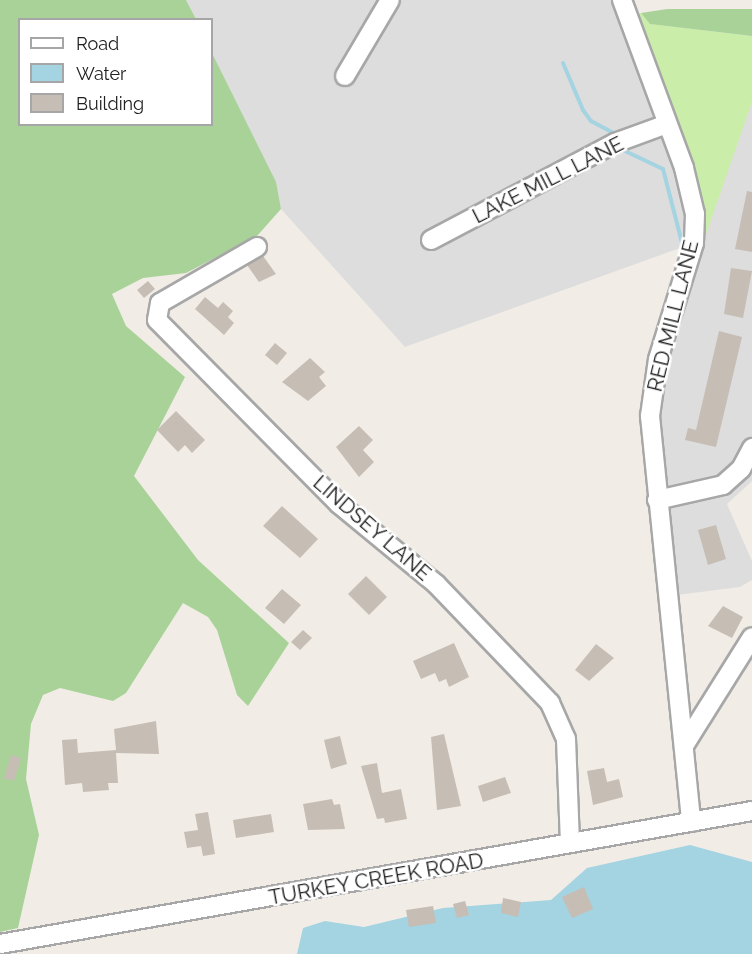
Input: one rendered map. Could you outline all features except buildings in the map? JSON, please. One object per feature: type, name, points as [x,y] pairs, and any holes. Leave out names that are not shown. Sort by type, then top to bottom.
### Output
[{"type":"street","points":[[345,76],[390,0]]},
{"type":"street","name":"RED MILL LANE","points":[[622,0],[667,124],[695,214],[694,243],[658,359],[653,398],[657,500],[686,744],[691,822]]},
{"type":"street","name":"LAKE MILL LANE","points":[[431,240],[615,143],[667,124]]},
{"type":"street","name":"LINDSEY LANE","points":[[257,247],[160,303],[157,320],[339,504],[436,584],[550,703],[566,739],[570,843]]},
{"type":"street","points":[[657,500],[723,485],[741,469],[752,448]]},
{"type":"street","points":[[686,744],[752,637]]},
{"type":"street","name":"TURKEY CREEK ROAD","points":[[0,944],[752,812]]},
{"type":"shaded area","points":[[186,0],[622,0],[684,168],[694,243],[405,347],[281,209],[275,182],[213,55],[213,18],[195,18]]},
{"type":"shaded area","points":[[752,102],[752,481],[727,504],[752,561],[752,580],[740,587],[677,595],[659,406],[670,348],[730,156]]},
{"type":"green space","points":[[0,0],[186,0],[195,18],[18,18],[18,126],[213,126],[213,55],[276,182],[281,209],[257,236],[186,273],[143,278],[112,294],[126,326],[185,377],[134,476],[198,560],[289,643],[248,706],[237,695],[217,630],[208,617],[183,603],[126,693],[113,701],[60,688],[43,695],[31,724],[26,779],[39,835],[18,928],[0,932]]},
{"type":"green space","points":[[667,9],[752,9],[752,36],[650,24],[641,13]]},
{"type":"green space","points":[[641,13],[651,24],[752,36],[752,102],[702,246],[702,204],[635,15]]},
{"type":"water","points":[[690,845],[752,862],[752,954],[297,954],[303,928],[325,921],[364,927],[443,908],[551,900],[587,868]]},
{"type":"waterway","points":[[563,63],[583,110],[591,121],[615,134]]},
{"type":"waterway","points":[[625,151],[663,169],[682,243]]}]
